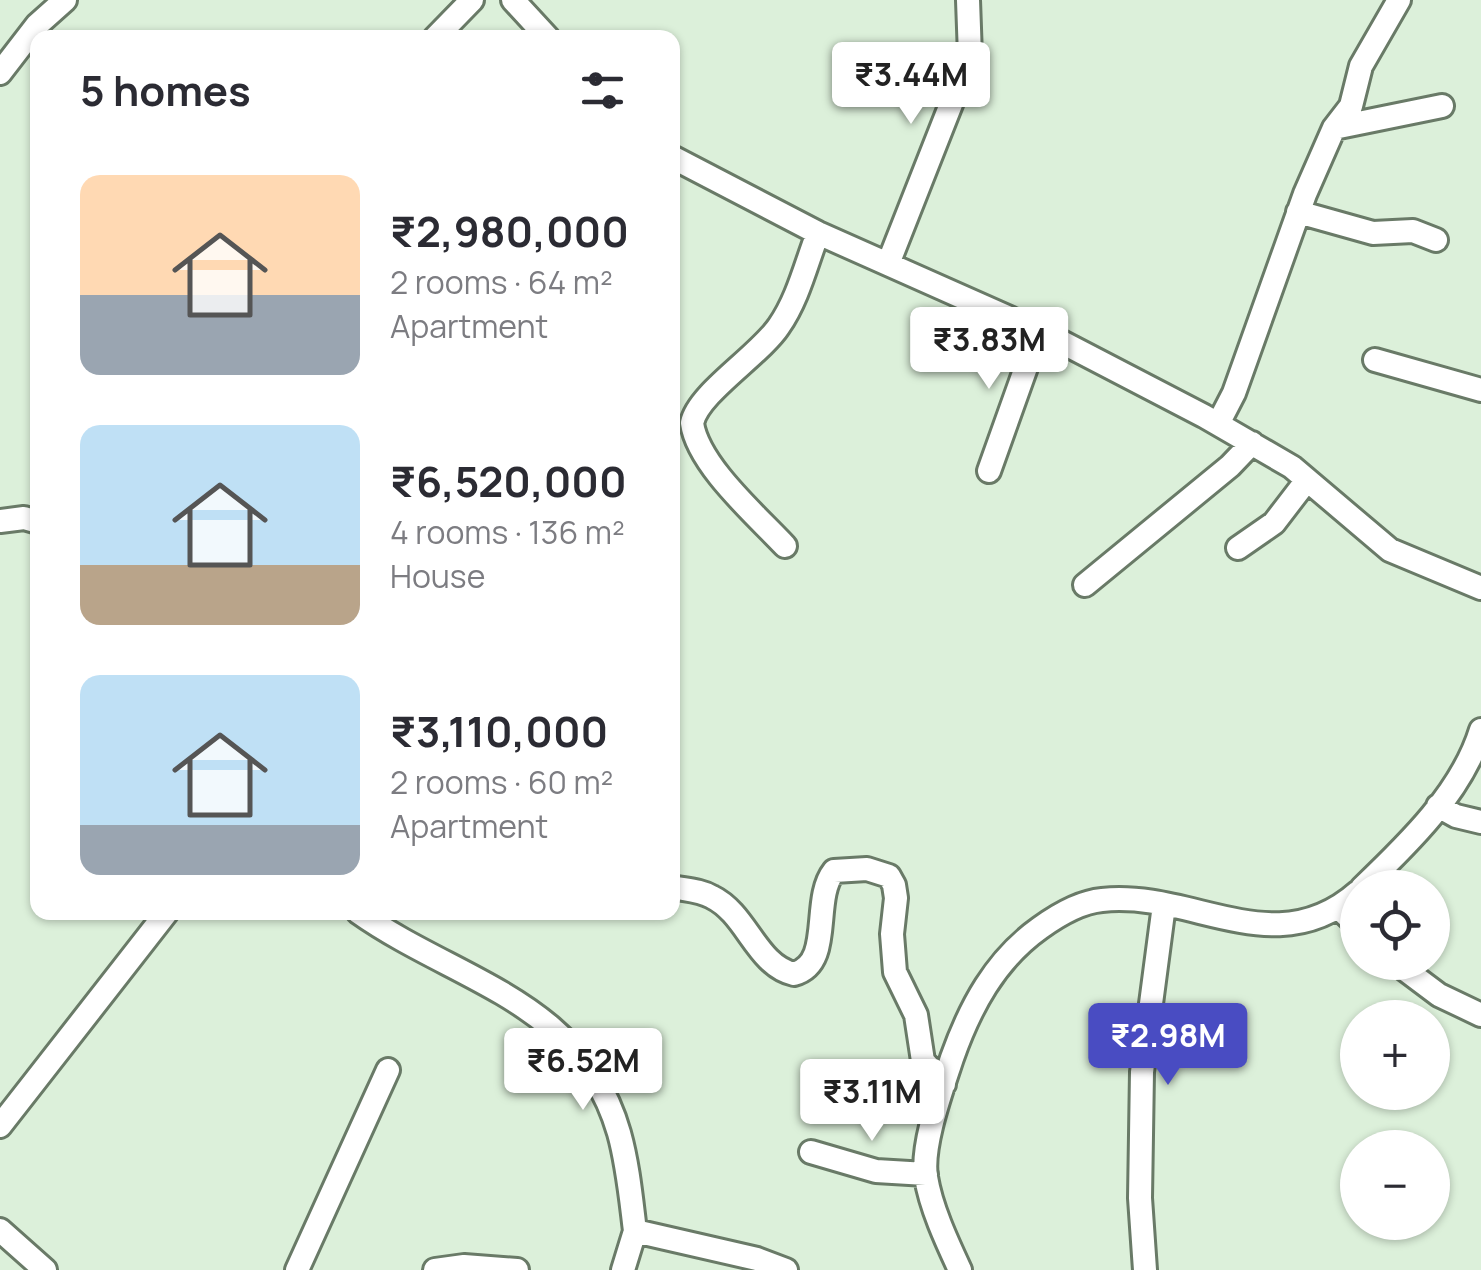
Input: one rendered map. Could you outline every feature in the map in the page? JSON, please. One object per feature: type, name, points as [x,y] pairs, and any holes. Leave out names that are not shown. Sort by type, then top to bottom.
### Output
[{"type":"street","points":[[33,30],[65,0]]},
{"type":"street","points":[[443,30],[472,0]]},
{"type":"street","points":[[513,0],[541,30]]},
{"type":"street","points":[[888,264],[970,56],[968,0]]},
{"type":"street","points":[[1218,424],[1234,393],[1298,212],[1334,128],[1348,113],[1361,66],[1399,0]]},
{"type":"street","points":[[0,72],[30,34]]},
{"type":"street","points":[[1334,128],[1442,106]]},
{"type":"street","points":[[680,161],[818,233],[1039,330],[1218,424],[1308,480],[1390,550],[1481,588]]},
{"type":"street","points":[[1298,212],[1373,233],[1413,231],[1436,240]]},
{"type":"street","points":[[784,546],[712,464],[683,412],[766,343],[781,324],[818,233]]},
{"type":"street","points":[[990,471],[1039,330]]},
{"type":"street","points":[[1375,360],[1481,390]]},
{"type":"street","points":[[1085,586],[1230,466],[1252,443]]},
{"type":"street","points":[[1238,548],[1274,524],[1308,480]]},
{"type":"street","points":[[0,520],[30,520]]},
{"type":"street","points":[[1379,870],[1438,806],[1479,746]]},
{"type":"street","points":[[1438,806],[1456,816],[1481,822]]},
{"type":"street","points":[[680,889],[721,902],[774,964],[794,974],[804,972],[814,960],[825,886],[834,871],[867,869],[888,876],[896,898],[892,934],[895,972],[916,1016],[923,1062],[944,1084]]},
{"type":"street","points":[[960,1270],[926,1174],[944,1084],[977,1000],[996,970],[1024,940],[1051,920],[1091,902],[1130,900],[1275,926],[1300,923],[1338,907]]},
{"type":"street","points":[[1145,1270],[1140,1198],[1142,1072],[1174,906]]},
{"type":"street","points":[[0,1126],[161,920]]},
{"type":"street","points":[[370,920],[405,943],[517,1000],[566,1038],[594,1073],[614,1117],[629,1181],[635,1232],[622,1270]]},
{"type":"street","points":[[1419,980],[1439,995],[1481,1014]]},
{"type":"street","points":[[297,1270],[388,1070]]},
{"type":"street","points":[[811,1152],[876,1171],[926,1174]]},
{"type":"street","points":[[0,1230],[44,1270]]},
{"type":"street","points":[[635,1232],[740,1254],[784,1270]]},
{"type":"street","points":[[435,1270],[464,1266],[517,1270]]}]
